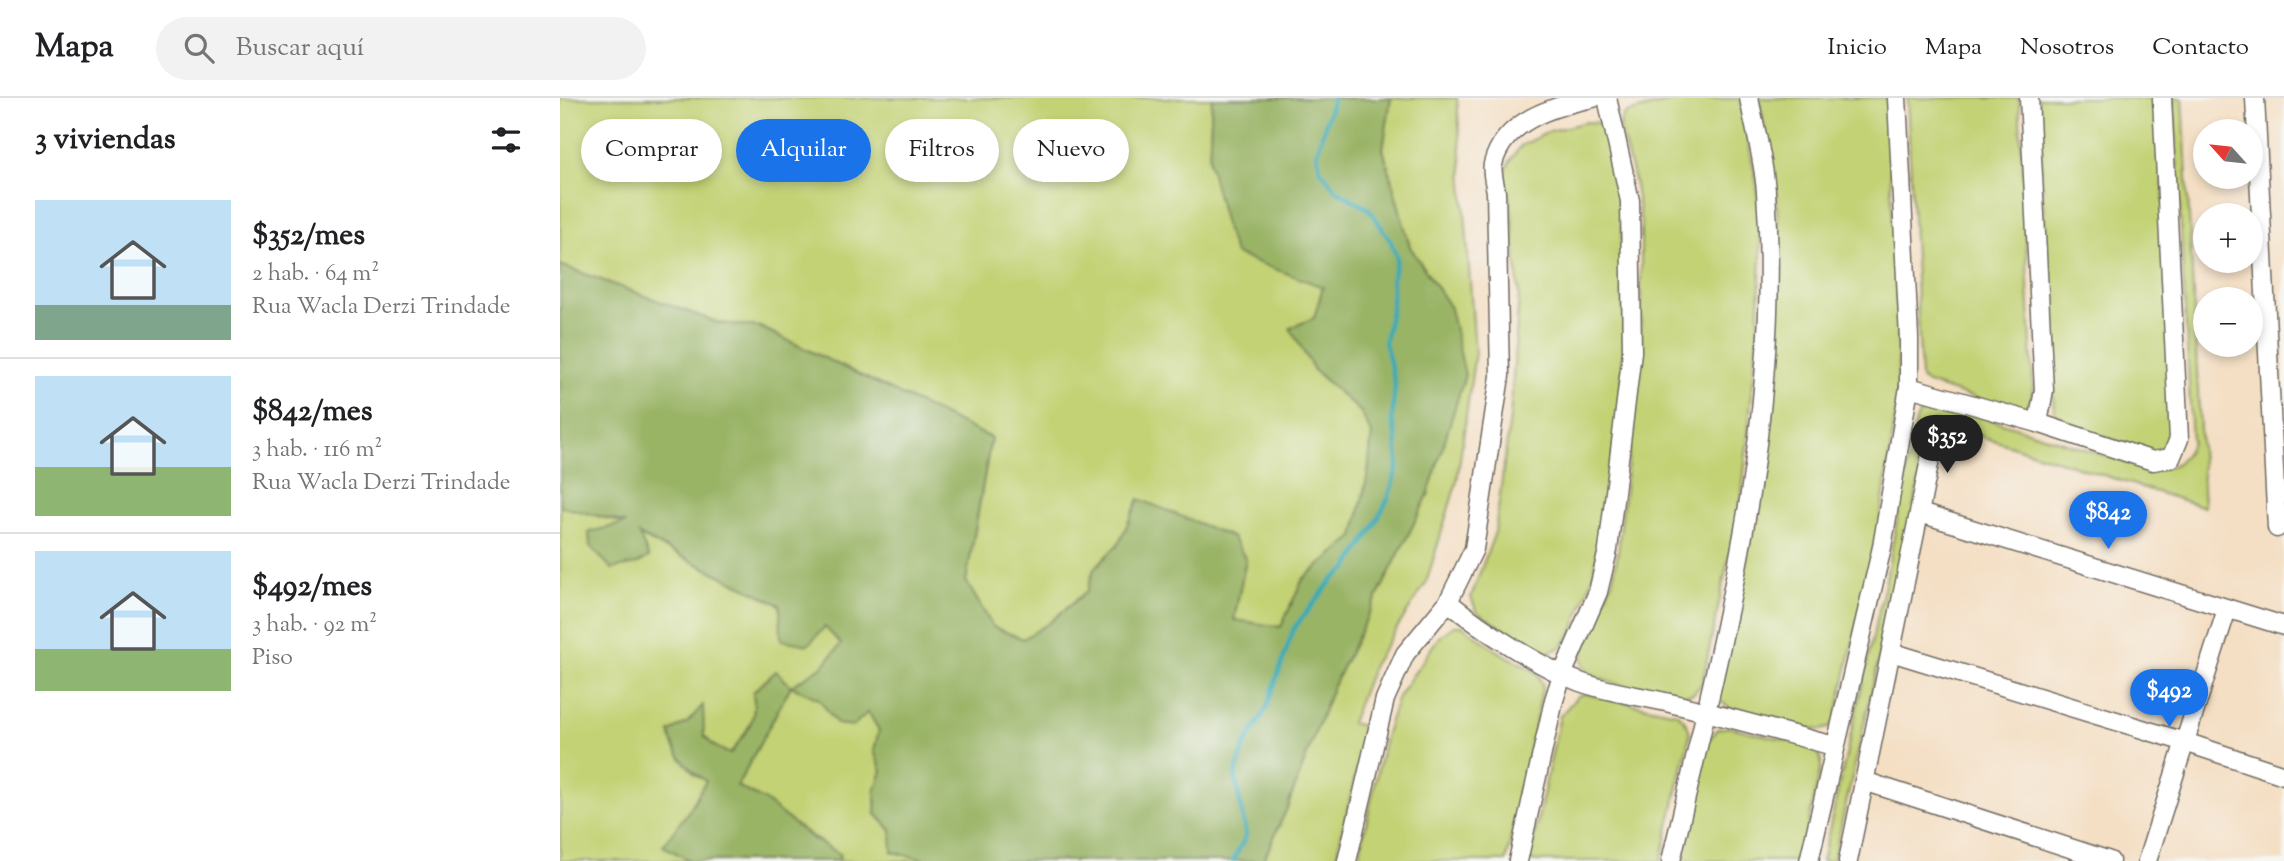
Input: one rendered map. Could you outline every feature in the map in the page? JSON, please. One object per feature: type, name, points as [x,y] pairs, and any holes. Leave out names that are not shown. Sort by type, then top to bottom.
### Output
[{"type":"street","points":[[1347,861],[1385,699],[1405,654],[1448,603],[1474,549],[1500,376],[1496,192],[1492,166],[1508,135],[1537,114],[1593,98]]},
{"type":"street","points":[[1518,861],[1554,700],[1598,592],[1605,560],[1632,352],[1630,201],[1607,98]]},
{"type":"street","points":[[1671,861],[1706,713],[1748,514],[1765,372],[1770,289],[1766,189],[1749,98]]},
{"type":"street","points":[[1809,861],[1882,547],[1909,387],[1897,98]]},
{"type":"street","points":[[2029,98],[2044,390],[2038,423]]},
{"type":"street","points":[[1909,387],[2038,423],[2153,461],[2171,458],[2179,439],[2162,98]]},
{"type":"street","points":[[2255,98],[2277,528]]},
{"type":"street","points":[[1848,861],[1936,430]]},
{"type":"street","points":[[1920,513],[2284,626]]},
{"type":"street","points":[[1448,603],[1474,622],[1562,675],[1583,684],[1834,746]]},
{"type":"street","points":[[2147,861],[2227,609]]},
{"type":"street","points":[[1891,652],[2284,775]]},
{"type":"street","points":[[1864,781],[2110,861]]},
{"type":"green space","points":[[560,98],[1212,98],[1209,162],[1323,287],[1314,318],[1291,328],[1314,370],[1362,413],[1372,434],[1368,474],[1354,537],[1303,579],[1281,627],[1234,620],[1246,559],[1139,499],[1119,543],[1094,569],[1087,591],[1049,623],[1023,639],[993,627],[966,582],[991,438],[760,327],[719,323],[560,265]]},
{"type":"green space","points":[[1212,98],[1391,98],[1383,149],[1410,247],[1450,308],[1465,375],[1428,495],[1332,688],[1287,808],[1263,861],[931,861],[892,852],[891,830],[876,814],[875,792],[882,771],[874,751],[879,730],[868,712],[853,726],[837,724],[819,699],[791,686],[823,666],[841,644],[825,627],[808,645],[781,640],[780,605],[639,535],[649,557],[637,564],[612,569],[590,546],[589,532],[626,523],[560,506],[560,265],[719,323],[760,327],[991,438],[966,581],[993,627],[1023,639],[1049,623],[1087,591],[1094,569],[1119,543],[1139,499],[1232,537],[1246,559],[1234,620],[1281,627],[1303,579],[1354,537],[1368,474],[1372,434],[1361,412],[1314,370],[1290,328],[1314,318],[1323,287],[1235,254],[1209,162]]},
{"type":"green space","points":[[1391,98],[1457,98],[1475,352],[1457,481],[1426,583],[1373,665],[1351,723],[1367,727],[1335,861],[1263,861],[1287,808],[1332,688],[1428,495],[1450,308],[1410,247],[1383,149]]},
{"type":"green space","points":[[1685,98],[1740,99],[1757,185],[1761,254],[1758,330],[1742,495],[1702,683],[1694,693],[1688,695],[1609,682],[1588,671],[1583,665],[1582,657],[1613,579],[1641,345],[1641,222],[1634,180],[1620,128],[1621,119],[1627,113]]},
{"type":"green space","points":[[1759,98],[1887,98],[1898,397],[1879,527],[1835,722],[1829,728],[1820,730],[1749,716],[1725,705],[1718,697],[1759,495],[1774,385],[1779,241],[1776,189]]},
{"type":"green space","points":[[1907,98],[2019,98],[2033,388],[2031,399],[2025,408],[2013,410],[1921,379]]},
{"type":"green space","points":[[2038,98],[2159,98],[2175,427],[2168,446],[2161,455],[2071,426],[2061,421],[2054,412]]},
{"type":"green space","points":[[2174,98],[2183,98],[2193,293],[2193,357],[2196,357],[2204,507],[1933,421],[1833,861],[1822,861],[1885,584],[1916,420],[1923,407],[1936,402],[2148,469],[2163,469],[2175,464],[2185,455],[2192,442]]},
{"type":"green space","points":[[1586,122],[1602,123],[1614,171],[1621,222],[1624,349],[1620,413],[1593,576],[1572,634],[1561,647],[1545,654],[1477,612],[1471,597],[1495,532],[1510,418],[1519,295],[1511,206],[1504,174],[1521,146],[1550,131]]},
{"type":"green space","points":[[560,506],[627,524],[637,535],[825,626],[841,644],[823,666],[792,686],[819,699],[838,724],[868,711],[879,730],[874,751],[882,771],[875,792],[876,814],[914,856],[931,861],[838,861],[840,854],[737,786],[791,686],[760,686],[753,692],[754,711],[749,726],[730,755],[714,746],[688,722],[670,732],[693,773],[706,781],[690,809],[663,846],[691,861],[560,861]]},
{"type":"green space","points":[[1454,626],[1463,626],[1496,650],[1536,672],[1543,686],[1506,861],[1358,861],[1386,733],[1398,697],[1439,637]]},
{"type":"green space","points":[[776,671],[791,686],[737,786],[764,800],[813,839],[840,854],[838,861],[691,861],[663,846],[690,809],[706,781],[682,760],[674,747],[670,732],[688,722],[703,705],[704,736],[714,746],[730,754],[752,719],[753,692]]},
{"type":"green space","points":[[1586,694],[1676,713],[1687,725],[1690,734],[1661,861],[1529,861],[1560,716],[1578,696]]},
{"type":"green space","points":[[1729,727],[1811,746],[1821,759],[1800,861],[1680,861],[1707,742],[1718,729]]},
{"type":"waterway","points":[[1233,861],[1246,836],[1235,775],[1245,745],[1266,709],[1294,628],[1333,579],[1347,569],[1388,499],[1398,465],[1392,420],[1395,384],[1385,342],[1397,258],[1391,242],[1370,210],[1336,190],[1320,169],[1317,153],[1333,98]]}]
